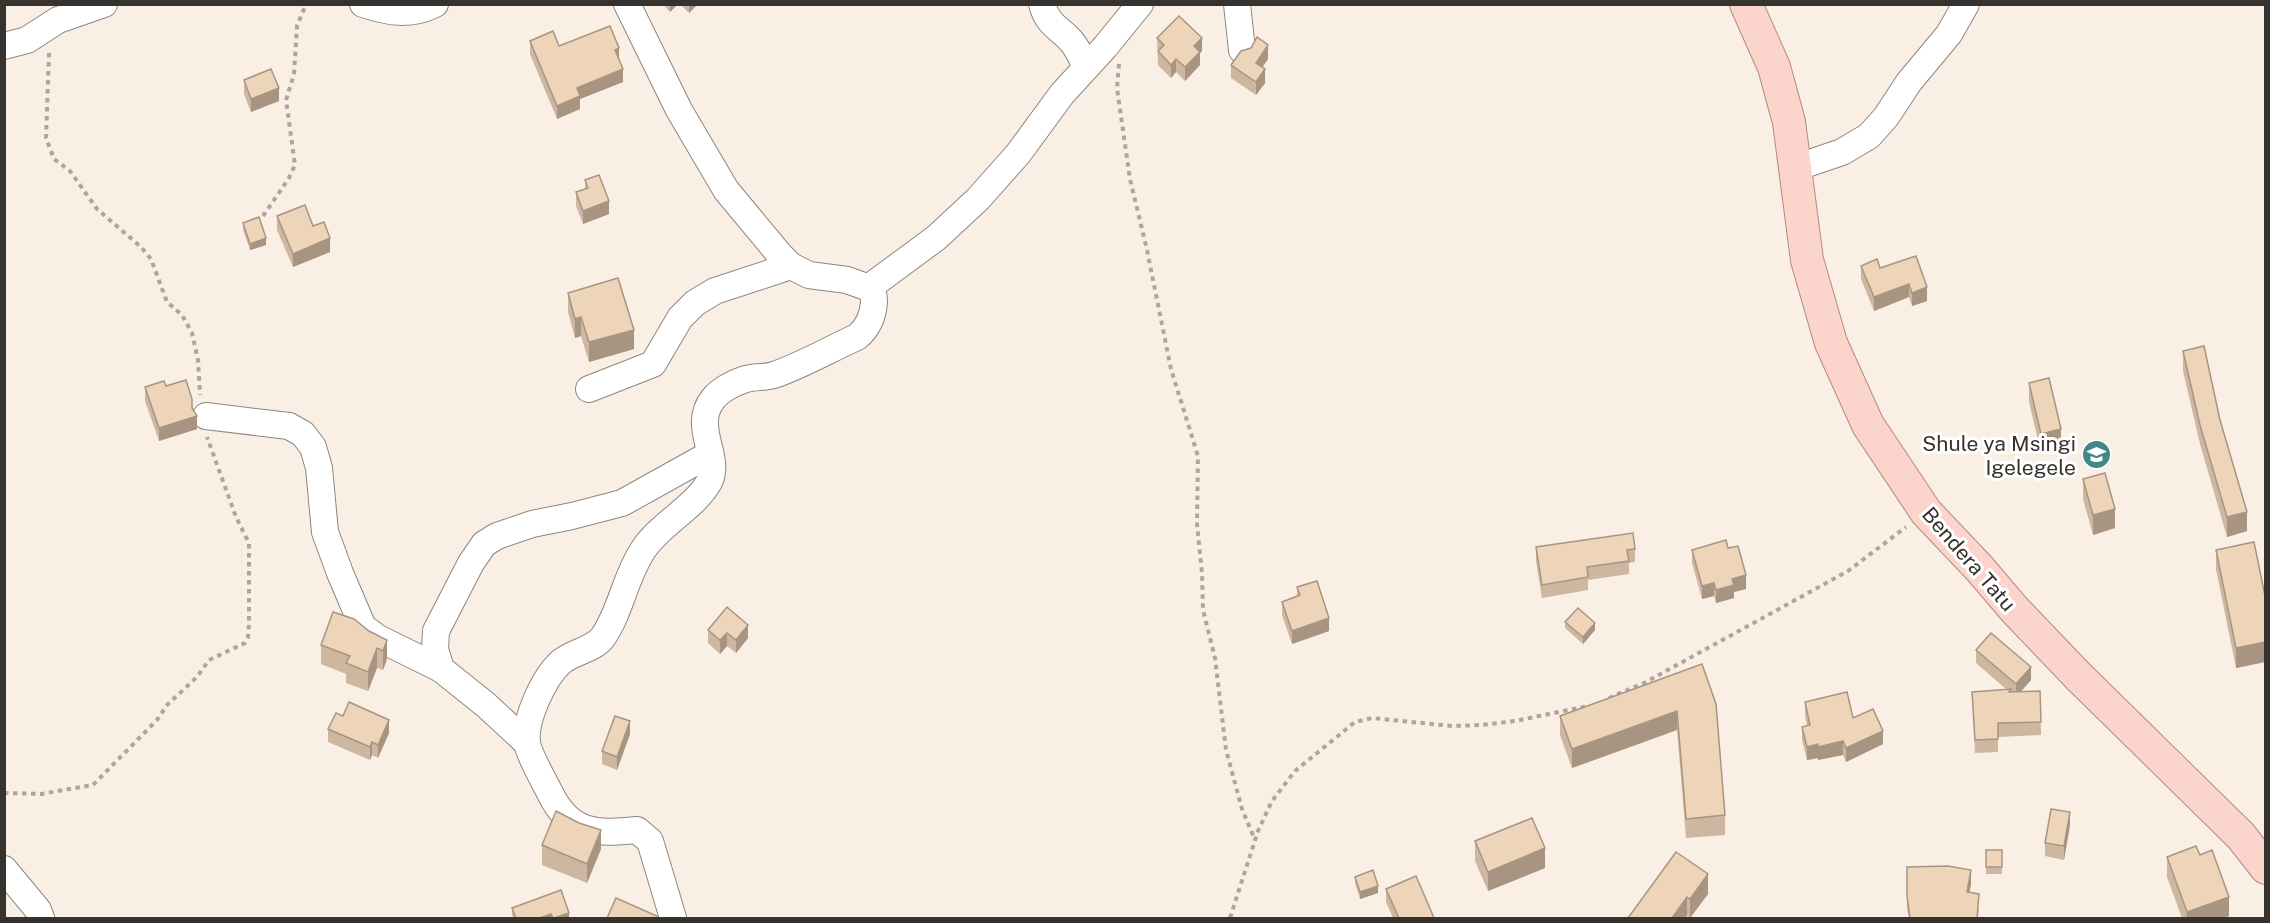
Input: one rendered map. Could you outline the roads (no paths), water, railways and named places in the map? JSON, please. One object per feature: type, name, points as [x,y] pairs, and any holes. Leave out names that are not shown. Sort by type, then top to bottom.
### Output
[{"type":"main road","name":"Bendera Tatu","points":[[1746,4],[1774,67],[1789,122],[1807,260],[1831,343],[1868,425],[1926,512],[1980,569],[2034,632],[2241,836],[2265,868]]},
{"type":"street","points":[[4,46],[27,40],[58,20],[104,4]]},
{"type":"street","points":[[363,4],[392,13],[417,11],[435,4]]},
{"type":"street","points":[[627,4],[679,110],[726,190],[780,255],[791,266],[809,275],[847,280],[872,289]]},
{"type":"street","points":[[1042,4],[1045,16],[1071,41],[1086,67]]},
{"type":"street","points":[[1237,4],[1242,50]]},
{"type":"street","points":[[1795,168],[1842,152],[1869,136],[1886,117],[1909,82],[1949,34],[1966,4]]},
{"type":"street","points":[[527,743],[534,701],[560,663],[576,652],[596,645],[604,636],[630,573],[643,549],[700,494],[709,481],[712,471],[705,420],[706,411],[714,398],[743,379],[773,375],[857,337],[866,329],[874,302],[872,289],[875,283],[936,238],[978,199],[1018,154],[1062,94],[1133,13]]},
{"type":"street","points":[[589,389],[653,364],[680,318],[695,303],[715,291],[791,266]]},
{"type":"street","points":[[206,416],[289,426],[303,434],[313,447],[319,468],[325,532],[363,627],[378,638],[441,669],[486,705],[527,743],[555,803],[570,821],[592,831],[637,830],[650,842],[673,918]]},
{"type":"street","points":[[441,669],[435,649],[436,631],[471,562],[484,544],[496,536],[532,524],[622,503],[710,454]]},
{"type":"street","points":[[4,869],[38,910],[41,918]]},
{"type":"place","name":"Shule ya Msingi Igelegele","points":[[2097,455]]}]
